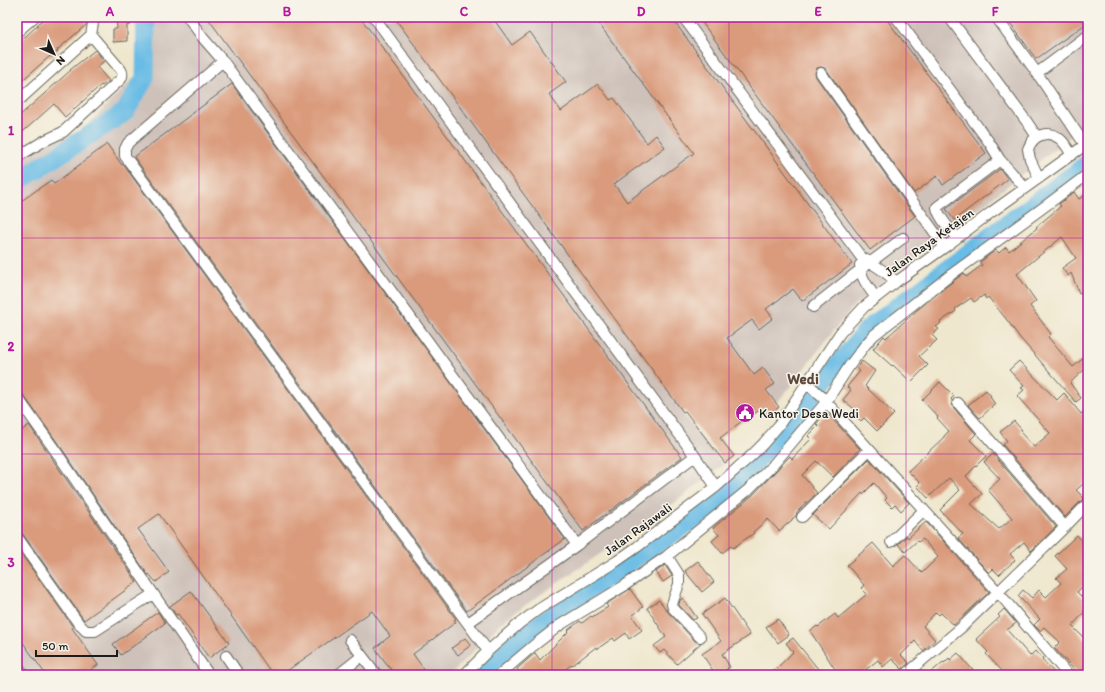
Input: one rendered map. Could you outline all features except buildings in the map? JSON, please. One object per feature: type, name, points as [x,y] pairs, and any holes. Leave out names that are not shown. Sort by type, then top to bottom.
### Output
[{"type":"street","points":[[17,32],[34,17]]},
{"type":"street","points":[[17,102],[91,35],[94,17]]},
{"type":"street","points":[[188,17],[203,38],[223,61],[577,545]]},
{"type":"street","points":[[374,17],[695,456],[716,487]]},
{"type":"street","points":[[683,17],[861,257],[871,262],[896,282]]},
{"type":"street","points":[[896,17],[989,142],[1000,160],[1025,188]]},
{"type":"street","points":[[949,17],[1037,137]]},
{"type":"street","points":[[996,17],[1087,144]]},
{"type":"street","points":[[17,157],[44,141],[56,136],[69,127],[123,76],[121,70],[91,35]]},
{"type":"street","points":[[1037,73],[1084,38]]},
{"type":"street","points":[[223,61],[128,143],[125,149],[125,156],[488,651]]},
{"type":"street","points":[[821,73],[945,247]]},
{"type":"street","points":[[1039,178],[1030,159],[1028,149],[1032,141],[1037,137],[1049,134],[1055,136],[1072,155]]},
{"type":"street","name":"Jalan Raya Ketajen","points":[[809,386],[840,333],[858,313],[896,282],[1087,144]]},
{"type":"street","points":[[957,238],[940,216],[937,211],[937,207],[1000,160]]},
{"type":"street","points":[[499,675],[560,625],[624,586],[667,556],[748,490],[773,465],[874,335],[952,274],[1088,174]]},
{"type":"street","points":[[813,307],[903,238]]},
{"type":"street","points":[[861,257],[860,270],[863,278],[876,298]]},
{"type":"street","points":[[809,386],[823,399],[998,592],[1068,675]]},
{"type":"street","name":"Jalan Rajawali","points":[[464,675],[488,651],[520,623],[539,609],[617,561],[716,487],[763,444],[809,386]]},
{"type":"street","points":[[18,401],[57,453],[209,675]]},
{"type":"street","points":[[958,403],[1065,527]]},
{"type":"street","points":[[802,517],[869,450]]},
{"type":"street","points":[[468,624],[577,545],[695,456]]},
{"type":"street","points":[[905,675],[962,627],[1088,503]]},
{"type":"street","points":[[891,542],[924,510]]},
{"type":"street","points":[[17,537],[79,624],[86,630],[95,631],[153,594]]},
{"type":"street","points":[[667,556],[679,575],[679,584],[672,604],[673,608],[700,637]]},
{"type":"street","points":[[350,640],[377,675]]},
{"type":"street","points":[[226,656],[239,675]]},
{"type":"street","points":[[338,675],[362,656]]},
{"type":"street","points":[[17,665],[24,675]]},
{"type":"shaded area","points":[[135,17],[1088,17],[1088,123],[854,305],[777,403],[747,365],[682,413],[723,465],[673,504],[505,619],[450,675],[17,675],[17,161],[51,141],[83,130],[139,72]]},
{"type":"waterway","points":[[17,182],[125,112],[145,78],[146,17]]},
{"type":"waterway","points":[[481,675],[516,640],[712,507],[759,458],[869,328],[1088,163]]},
{"type":"place","name":"Kantor Desa Wedi","points":[[745,413]]},
{"type":"district","name":"Wedi","points":[[803,379]]}]
